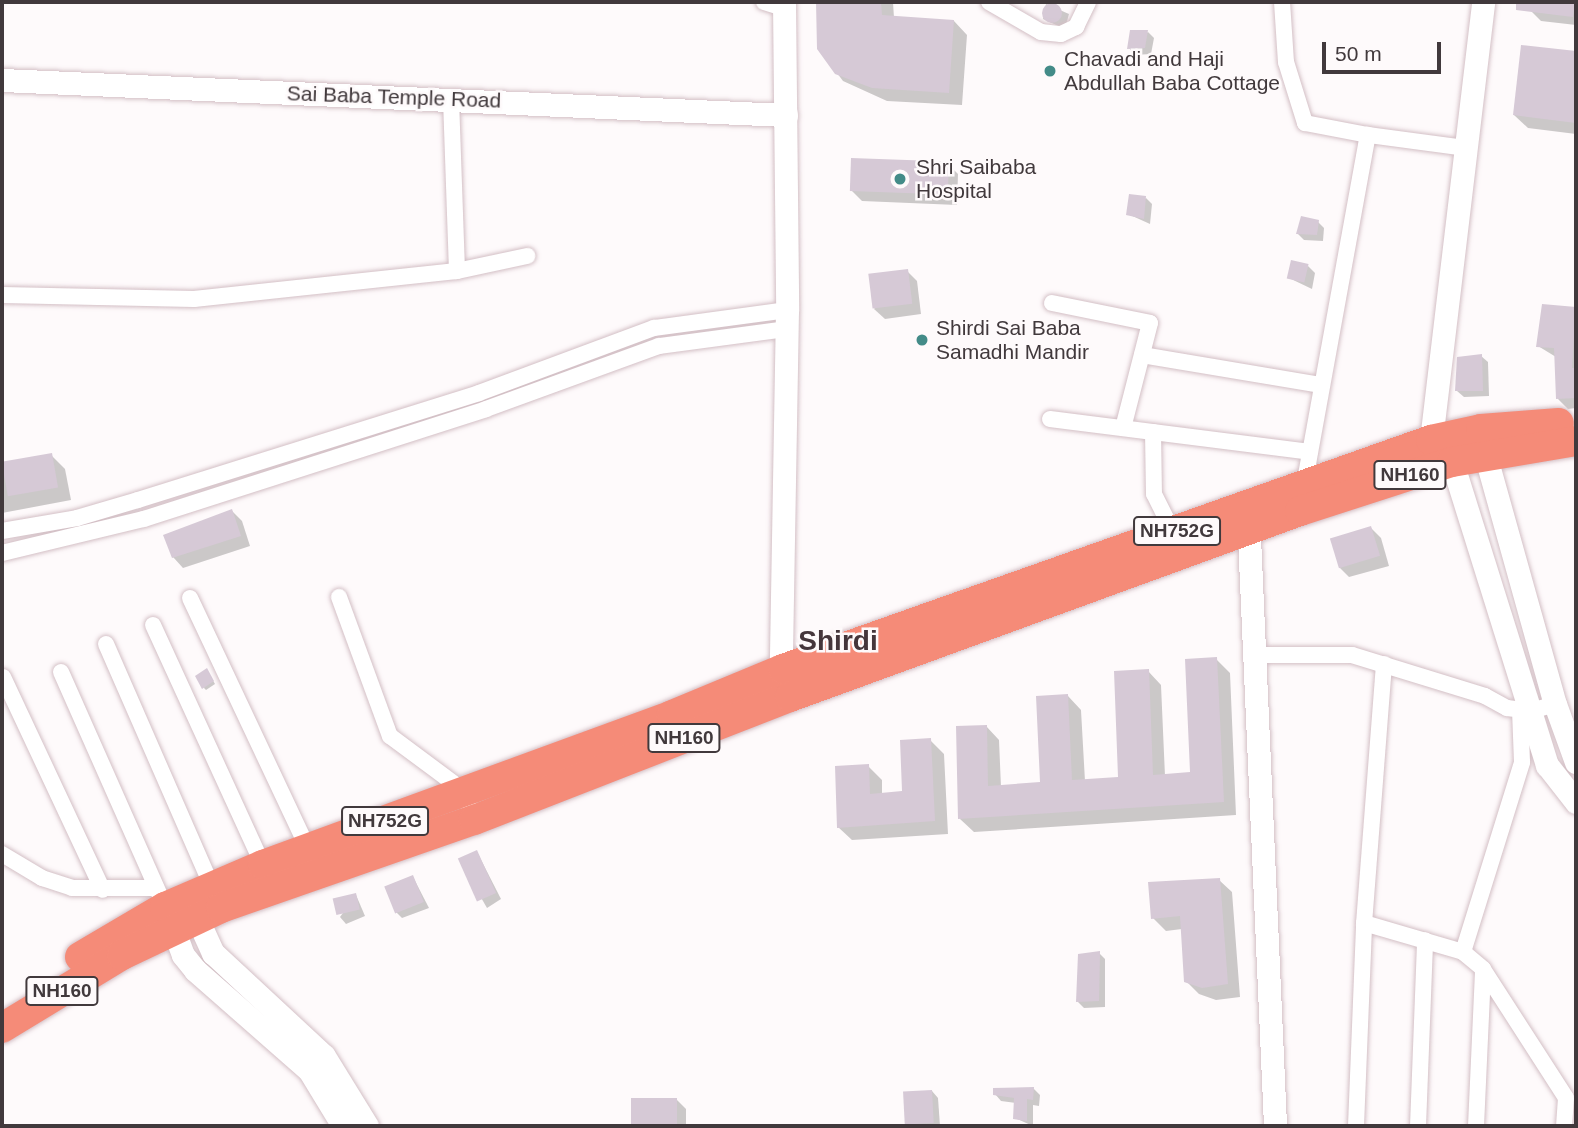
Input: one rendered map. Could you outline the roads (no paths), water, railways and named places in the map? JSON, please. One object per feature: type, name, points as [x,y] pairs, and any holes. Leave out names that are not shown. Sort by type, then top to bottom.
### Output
[{"type":"highway","points":[[1482,442],[1576,422]]},
{"type":"highway","name":"NH160","points":[[2,1028],[182,904],[474,820],[786,683],[1248,518],[1482,442],[1576,440]]},
{"type":"highway","name":"NH752G","points":[[2,1004],[182,904],[263,865],[464,791],[786,683],[1173,532],[1248,518],[1304,486],[1440,456]]},
{"type":"street","points":[[989,2],[1041,32],[1061,34],[1076,27],[1088,2]]},
{"type":"street","points":[[1282,2],[1286,62],[1305,123],[1368,135],[1466,148]]},
{"type":"street","points":[[1483,2],[1466,148],[1440,456],[1501,613],[1526,710],[1547,765],[1576,802]]},
{"type":"street","points":[[777,4],[786,115],[786,683]]},
{"type":"street","name":"Sai Baba Temple Road","points":[[2,80],[786,115]]},
{"type":"street","points":[[451,99],[457,271]]},
{"type":"street","points":[[1304,486],[1368,135]]},
{"type":"street","points":[[2,295],[194,299],[457,271],[527,257]]},
{"type":"street","points":[[1052,303],[1150,323],[1123,428]]},
{"type":"street","points":[[2,531],[77,518],[138,500],[479,393],[654,328],[787,319]]},
{"type":"street","points":[[2,552],[144,519],[486,409],[659,346],[787,319]]},
{"type":"street","points":[[1142,355],[1322,385]]},
{"type":"street","points":[[1050,419],[1310,452]]},
{"type":"street","points":[[1153,432],[1154,494],[1173,532]]},
{"type":"street","points":[[1482,442],[1555,704],[1576,762]]},
{"type":"street","points":[[1248,518],[1275,1126]]},
{"type":"street","points":[[339,597],[390,736],[464,791],[474,820]]},
{"type":"street","points":[[190,598],[308,849]]},
{"type":"street","points":[[1501,613],[1527,606]]},
{"type":"street","points":[[153,625],[263,865]]},
{"type":"street","points":[[106,644],[182,904],[195,970],[309,1070],[343,1126]]},
{"type":"street","points":[[1255,655],[1352,655],[1526,710],[1555,704]]},
{"type":"street","points":[[1356,1126],[1364,923],[1384,664]]},
{"type":"street","points":[[61,672],[182,904],[213,953],[324,1056],[366,1126]]},
{"type":"street","points":[[3,677],[103,890]]},
{"type":"street","points":[[1463,952],[1522,761],[1526,710]]},
{"type":"street","points":[[2,854],[42,878],[182,904]]},
{"type":"street","points":[[1364,923],[1463,952],[1483,969],[1566,1098],[1564,1126]]},
{"type":"street","points":[[1418,1126],[1425,940]]},
{"type":"street","points":[[1476,1126],[1483,969]]},
{"type":"place","name":"Chavadi and Haji Abdullah Baba Cottage","points":[[1050,71]]},
{"type":"place","name":"Shri Saibaba Hospital","points":[[900,179]]},
{"type":"place","name":"Shirdi Sai Baba Samadhi Mandir","points":[[922,340]]},
{"type":"district","name":"Shirdi","points":[[838,641]]}]
